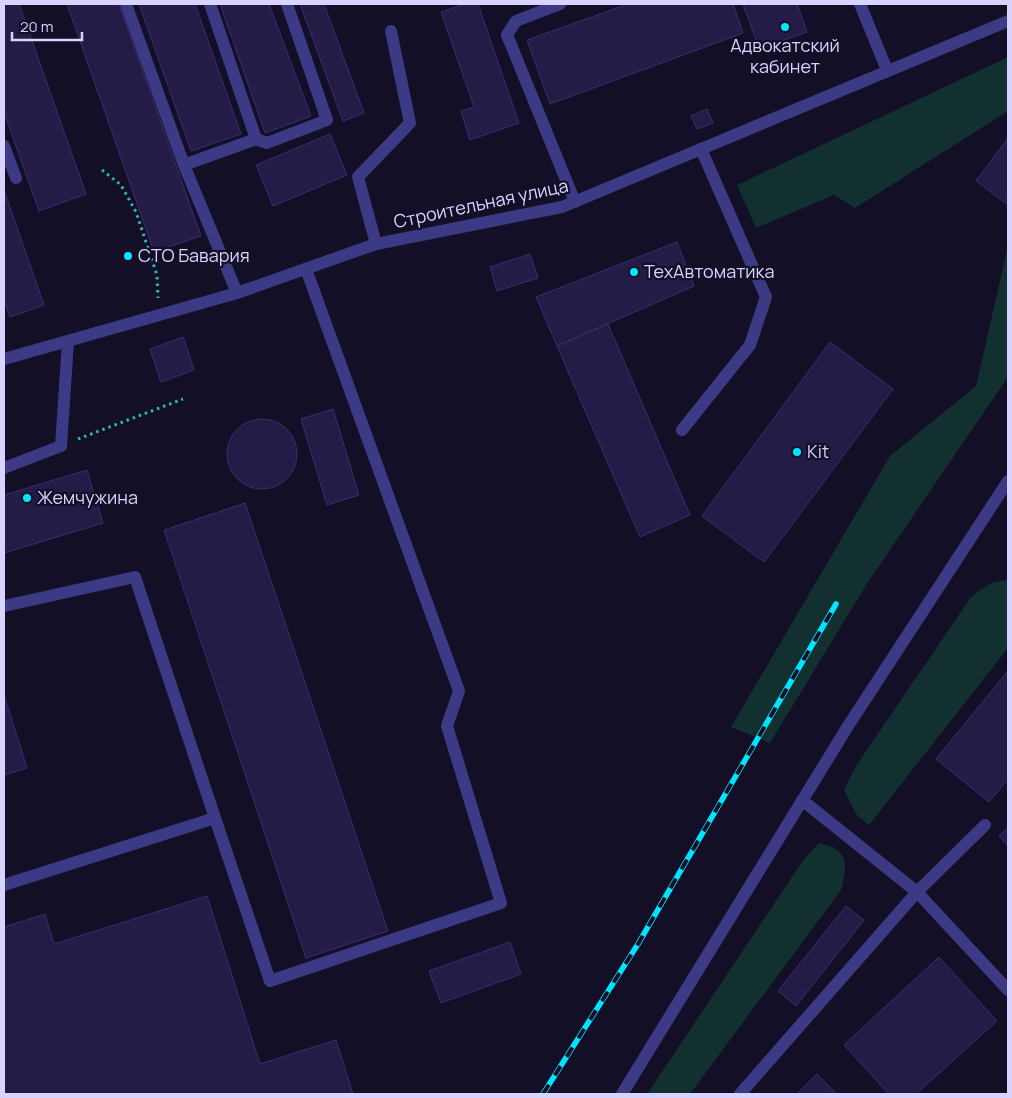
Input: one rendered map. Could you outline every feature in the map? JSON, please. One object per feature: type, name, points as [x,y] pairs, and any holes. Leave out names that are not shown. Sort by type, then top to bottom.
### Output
[{"type":"street","points":[[126,4],[184,164],[237,293]]},
{"type":"street","points":[[210,4],[256,139]]},
{"type":"street","points":[[184,164],[256,139],[267,143],[327,120],[287,4]]},
{"type":"street","points":[[560,4],[516,21],[507,35],[575,202]]},
{"type":"street","points":[[860,4],[888,70]]},
{"type":"street","name":"Строительная улица","points":[[4,359],[237,293],[376,244],[562,207],[1008,21]]},
{"type":"street","points":[[376,244],[358,177],[410,123],[391,31]]},
{"type":"street","points":[[4,146],[16,178]]},
{"type":"street","points":[[682,430],[750,345],[766,297],[701,149]]},
{"type":"street","points":[[4,606],[135,577],[270,981],[501,903],[447,726],[459,691],[306,269]]},
{"type":"street","points":[[4,468],[61,446],[68,340]]},
{"type":"street","points":[[622,1094],[848,726],[1008,482]]},
{"type":"street","points":[[802,800],[917,892],[1008,990]]},
{"type":"street","points":[[4,885],[214,818]]},
{"type":"street","points":[[740,1094],[917,892],[985,825]]},
{"type":"path","points":[[102,170],[120,185],[136,212],[157,275],[159,314]]},
{"type":"path","points":[[61,446],[183,399]]},
{"type":"green space","points":[[1008,57],[1008,111],[855,208],[834,195],[756,228],[737,185]]},
{"type":"green space","points":[[1008,246],[1008,377],[868,582],[770,743],[731,727],[890,456],[976,386]]},
{"type":"green space","points":[[1008,580],[1008,648],[869,825],[856,814],[844,790],[856,766],[971,597],[991,583]]},
{"type":"green space","points":[[819,843],[836,849],[844,859],[845,873],[841,890],[690,1094],[647,1094],[804,859]]},
{"type":"building","points":[[4,4],[19,4],[86,194],[39,211],[4,112]]},
{"type":"building","points":[[67,4],[119,4],[201,236],[154,252]]},
{"type":"building","points":[[139,4],[195,4],[241,134],[191,151]]},
{"type":"building","points":[[220,4],[269,4],[311,116],[265,133]]},
{"type":"building","points":[[300,4],[324,4],[364,113],[343,121]]},
{"type":"building","points":[[465,4],[478,4],[519,123],[470,140],[461,111],[474,107],[441,12]]},
{"type":"building","points":[[628,4],[733,4],[743,33],[550,104],[527,40]]},
{"type":"building","points":[[743,4],[797,4],[807,32],[759,49]]},
{"type":"building","points":[[707,109],[713,123],[697,129],[691,116]]},
{"type":"building","points":[[330,134],[347,175],[273,206],[256,165]]},
{"type":"building","points":[[1008,138],[1008,205],[976,181]]},
{"type":"building","points":[[4,190],[44,305],[10,317],[4,299]]},
{"type":"building","points":[[677,242],[694,286],[557,346],[536,297]]},
{"type":"building","points":[[530,254],[538,278],[497,291],[490,267]]},
{"type":"building","points":[[608,324],[690,515],[640,537],[557,346]]},
{"type":"building","points":[[183,337],[194,370],[161,382],[150,349]]},
{"type":"building","name":"Kit","points":[[830,342],[893,389],[764,562],[702,516]]},
{"type":"building","points":[[333,409],[359,495],[327,505],[301,419]]},
{"type":"building","points":[[269,419],[282,425],[291,434],[295,440],[297,454],[295,468],[287,479],[276,487],[255,489],[248,487],[237,479],[229,468],[227,447],[229,440],[237,429],[248,421]]},
{"type":"building","points":[[87,470],[103,523],[4,553],[4,495]]},
{"type":"building","points":[[245,503],[388,931],[306,958],[164,530]]},
{"type":"building","points":[[1008,671],[1008,779],[989,802],[936,759]]},
{"type":"building","points":[[4,695],[27,768],[4,775]]},
{"type":"building","points":[[1008,828],[1008,846],[999,836]]},
{"type":"building","points":[[207,896],[260,1064],[336,1040],[353,1094],[4,1094],[4,927],[45,914],[54,944]]},
{"type":"building","points":[[846,906],[864,920],[796,1006],[778,991]]},
{"type":"building","points":[[510,942],[521,974],[441,1003],[429,971]]},
{"type":"building","points":[[939,957],[997,1021],[916,1094],[889,1094],[844,1045]]},
{"type":"building","points":[[817,1074],[837,1094],[797,1094]]},
{"type":"railway","points":[[543,1094],[638,944],[836,604]]},
{"type":"place","name":"Адвокатский кабинет","points":[[785,27]]},
{"type":"place","name":"СТО Бавария","points":[[128,256]]},
{"type":"place","name":"ТехАвтоматика","points":[[634,272]]},
{"type":"place","name":"Kit","points":[[797,452]]},
{"type":"place","name":"Жемчужина","points":[[27,498]]}]
